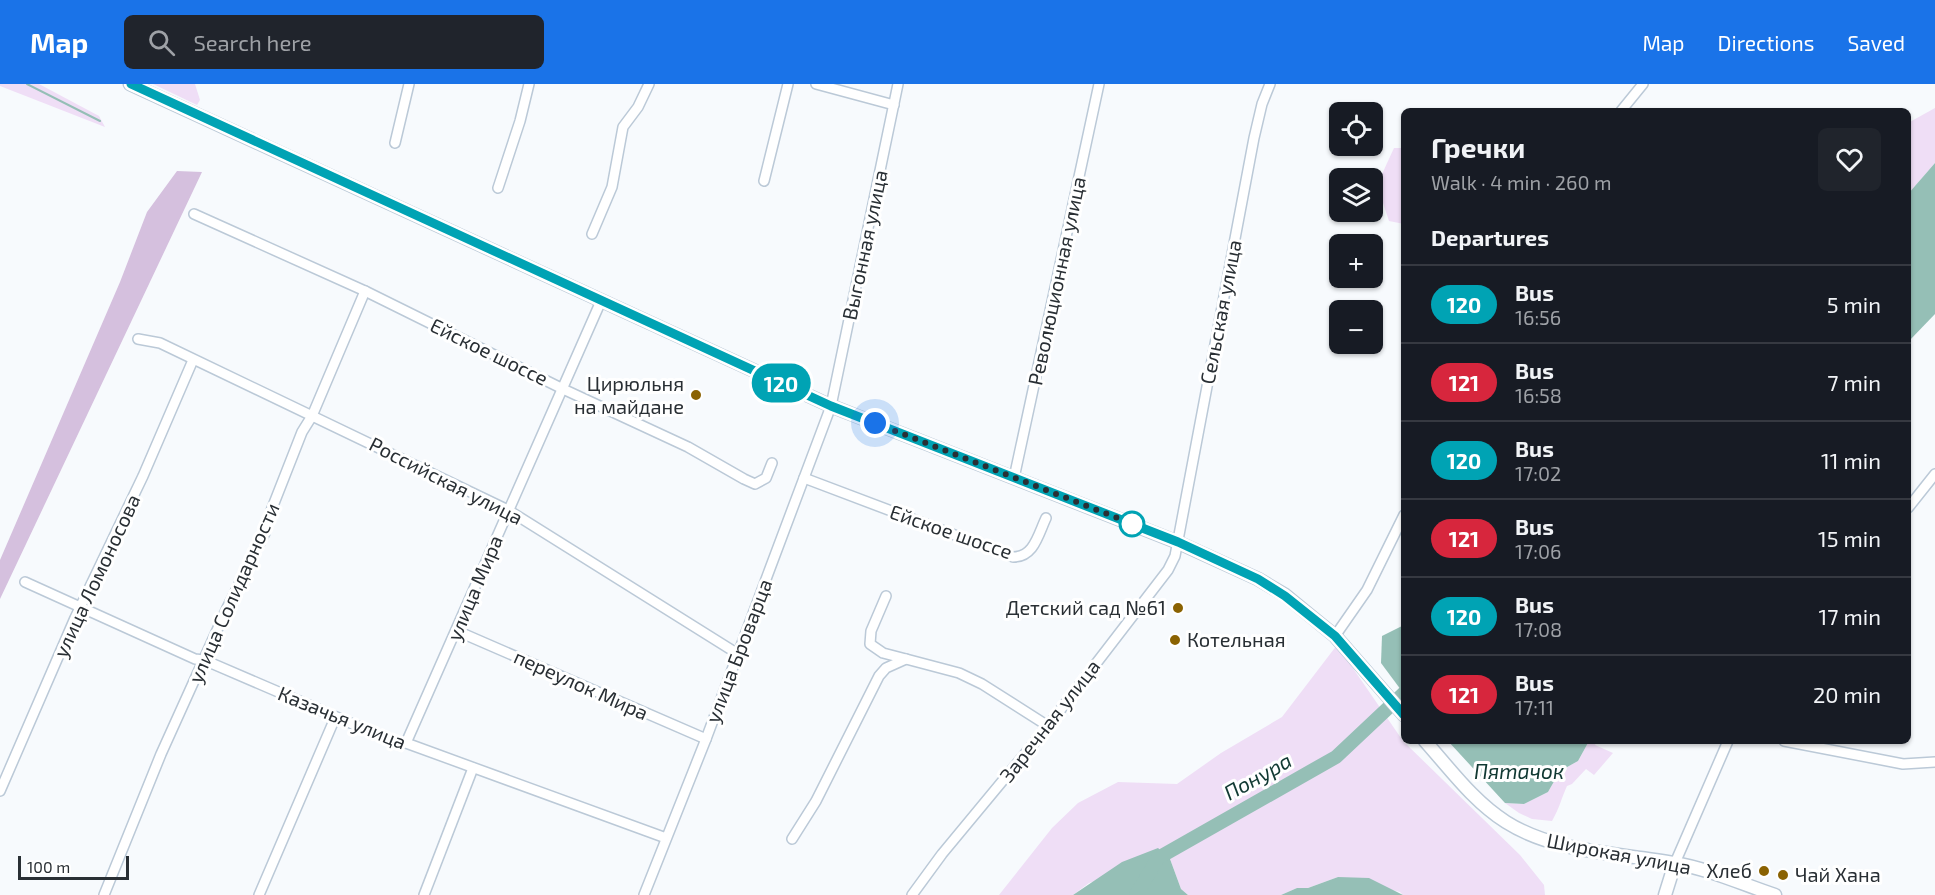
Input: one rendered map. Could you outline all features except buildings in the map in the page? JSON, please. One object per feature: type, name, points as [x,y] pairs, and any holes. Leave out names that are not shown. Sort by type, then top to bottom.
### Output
[{"type":"main road","points":[[130,84],[831,406],[1178,542],[1258,579],[1285,596],[1335,636],[1401,712]]},
{"type":"main road","name":"Широкая улица","points":[[1428,744],[1482,803],[1507,823],[1539,837],[1586,849],[1675,863],[1775,895]]},
{"type":"main road","points":[[1665,895],[1675,863]]},
{"type":"street","points":[[395,144],[409,84]]},
{"type":"street","points":[[498,188],[530,84]]},
{"type":"street","points":[[592,234],[612,187],[623,127],[638,107],[650,84]]},
{"type":"street","points":[[764,181],[788,84]]},
{"type":"street","points":[[816,84],[894,105]]},
{"type":"street","name":"Выгонная улица","points":[[831,406],[898,84]]},
{"type":"street","name":"Революционная улица","points":[[1014,478],[1099,84]]},
{"type":"street","name":"Сельская улица","points":[[1178,542],[1254,138],[1262,104],[1270,84]]},
{"type":"street","points":[[1623,108],[1643,84]]},
{"type":"street","name":"Ейское шоссе","points":[[194,214],[365,291],[563,389],[688,447],[744,479],[756,484],[766,478],[772,463]]},
{"type":"street","name":"улица Солидарности","points":[[104,895],[161,754],[227,608],[265,533],[271,511],[303,432],[365,291]]},
{"type":"street","name":"улица Мира","points":[[406,744],[601,301]]},
{"type":"street","name":"Российская улица","points":[[138,339],[160,343],[508,510],[738,654]]},
{"type":"street","name":"улица Ломоносова","points":[[0,791],[75,618],[143,476],[194,360]]},
{"type":"street","name":"улица Броварца","points":[[644,895],[706,740],[831,406]]},
{"type":"street","points":[[1911,504],[1935,474]]},
{"type":"street","name":"Ейское шоссе","points":[[804,478],[1013,557],[1025,556],[1030,551],[1046,518]]},
{"type":"street","points":[[1335,636],[1367,590],[1401,521]]},
{"type":"street","name":"Заречная улица","points":[[912,895],[1048,726],[1168,570],[1175,556],[1178,542]]},
{"type":"street","name":"Казачья улица","points":[[25,582],[195,659],[204,660],[390,740],[666,838]]},
{"type":"street","points":[[886,596],[871,631],[870,644],[883,653],[959,673],[982,684],[1048,726]]},
{"type":"street","name":"переулок Мира","points":[[457,631],[706,740]]},
{"type":"street","points":[[792,839],[816,801],[879,676],[885,668],[906,659]]},
{"type":"street","points":[[258,895],[335,718]]},
{"type":"street","points":[[1675,863],[1727,744]]},
{"type":"street","points":[[1800,744],[1903,764],[1935,762]]},
{"type":"street","points":[[424,895],[473,768]]},
{"type":"shaded area","points":[[0,84],[39,84],[99,116],[105,127],[0,86]]},
{"type":"shaded area","points":[[153,84],[195,84],[200,100],[197,105]]},
{"type":"shaded area","points":[[1935,108],[1935,163],[1911,191],[1911,121]]},
{"type":"shaded area","points":[[1394,148],[1401,148],[1401,223],[1389,221],[1383,203],[1383,172]]},
{"type":"shaded area","points":[[177,171],[202,172],[0,599],[0,560],[120,282],[147,212]]},
{"type":"shaded area","points":[[1337,645],[1401,738],[1401,744],[1406,744],[1520,855],[1544,885],[1545,895],[1403,895],[1400,892],[1338,877],[1308,888],[1297,888],[1281,895],[1188,895],[1181,889],[1170,859],[1089,883],[1073,895],[999,895],[1052,828],[1078,803],[1118,782],[1177,784],[1221,753],[1282,717]]},
{"type":"shaded area","points":[[1587,744],[1596,744],[1613,753],[1594,775],[1586,769],[1572,784],[1567,786],[1552,821],[1532,819],[1505,803],[1524,804],[1548,792],[1560,771],[1578,761]]},
{"type":"water","points":[[1935,163],[1935,314],[1911,339],[1911,191]]},
{"type":"water","points":[[1401,626],[1401,690],[1381,663],[1382,636]]},
{"type":"water","name":"Пятачок","points":[[1451,744],[1587,744],[1578,761],[1560,771],[1548,792],[1524,804],[1505,803]]},
{"type":"water","points":[[1158,848],[1170,859],[1181,889],[1188,895],[1073,895],[1122,862]]},
{"type":"water","points":[[1338,877],[1369,878],[1403,895],[1281,895],[1297,888],[1308,888]]},
{"type":"waterway","points":[[27,84],[100,121]]},
{"type":"waterway","name":"Понура","points":[[1136,895],[1158,858],[1336,757],[1401,696]]},
{"type":"bus line","name":"120","points":[[131,84],[831,406],[1178,542],[1258,579],[1307,612],[1335,636],[1401,711]]},
{"type":"place","name":"Цирюльня на майдане","points":[[696,395]]},
{"type":"place","name":"Детский сад №61","points":[[1178,608]]},
{"type":"place","name":"Котельная","points":[[1175,640]]},
{"type":"place","name":"Хлеб","points":[[1764,871]]},
{"type":"place","name":"Чай Хана","points":[[1783,875]]},
{"type":"route","points":[[875,423],[1138,526],[1132,524]]}]
